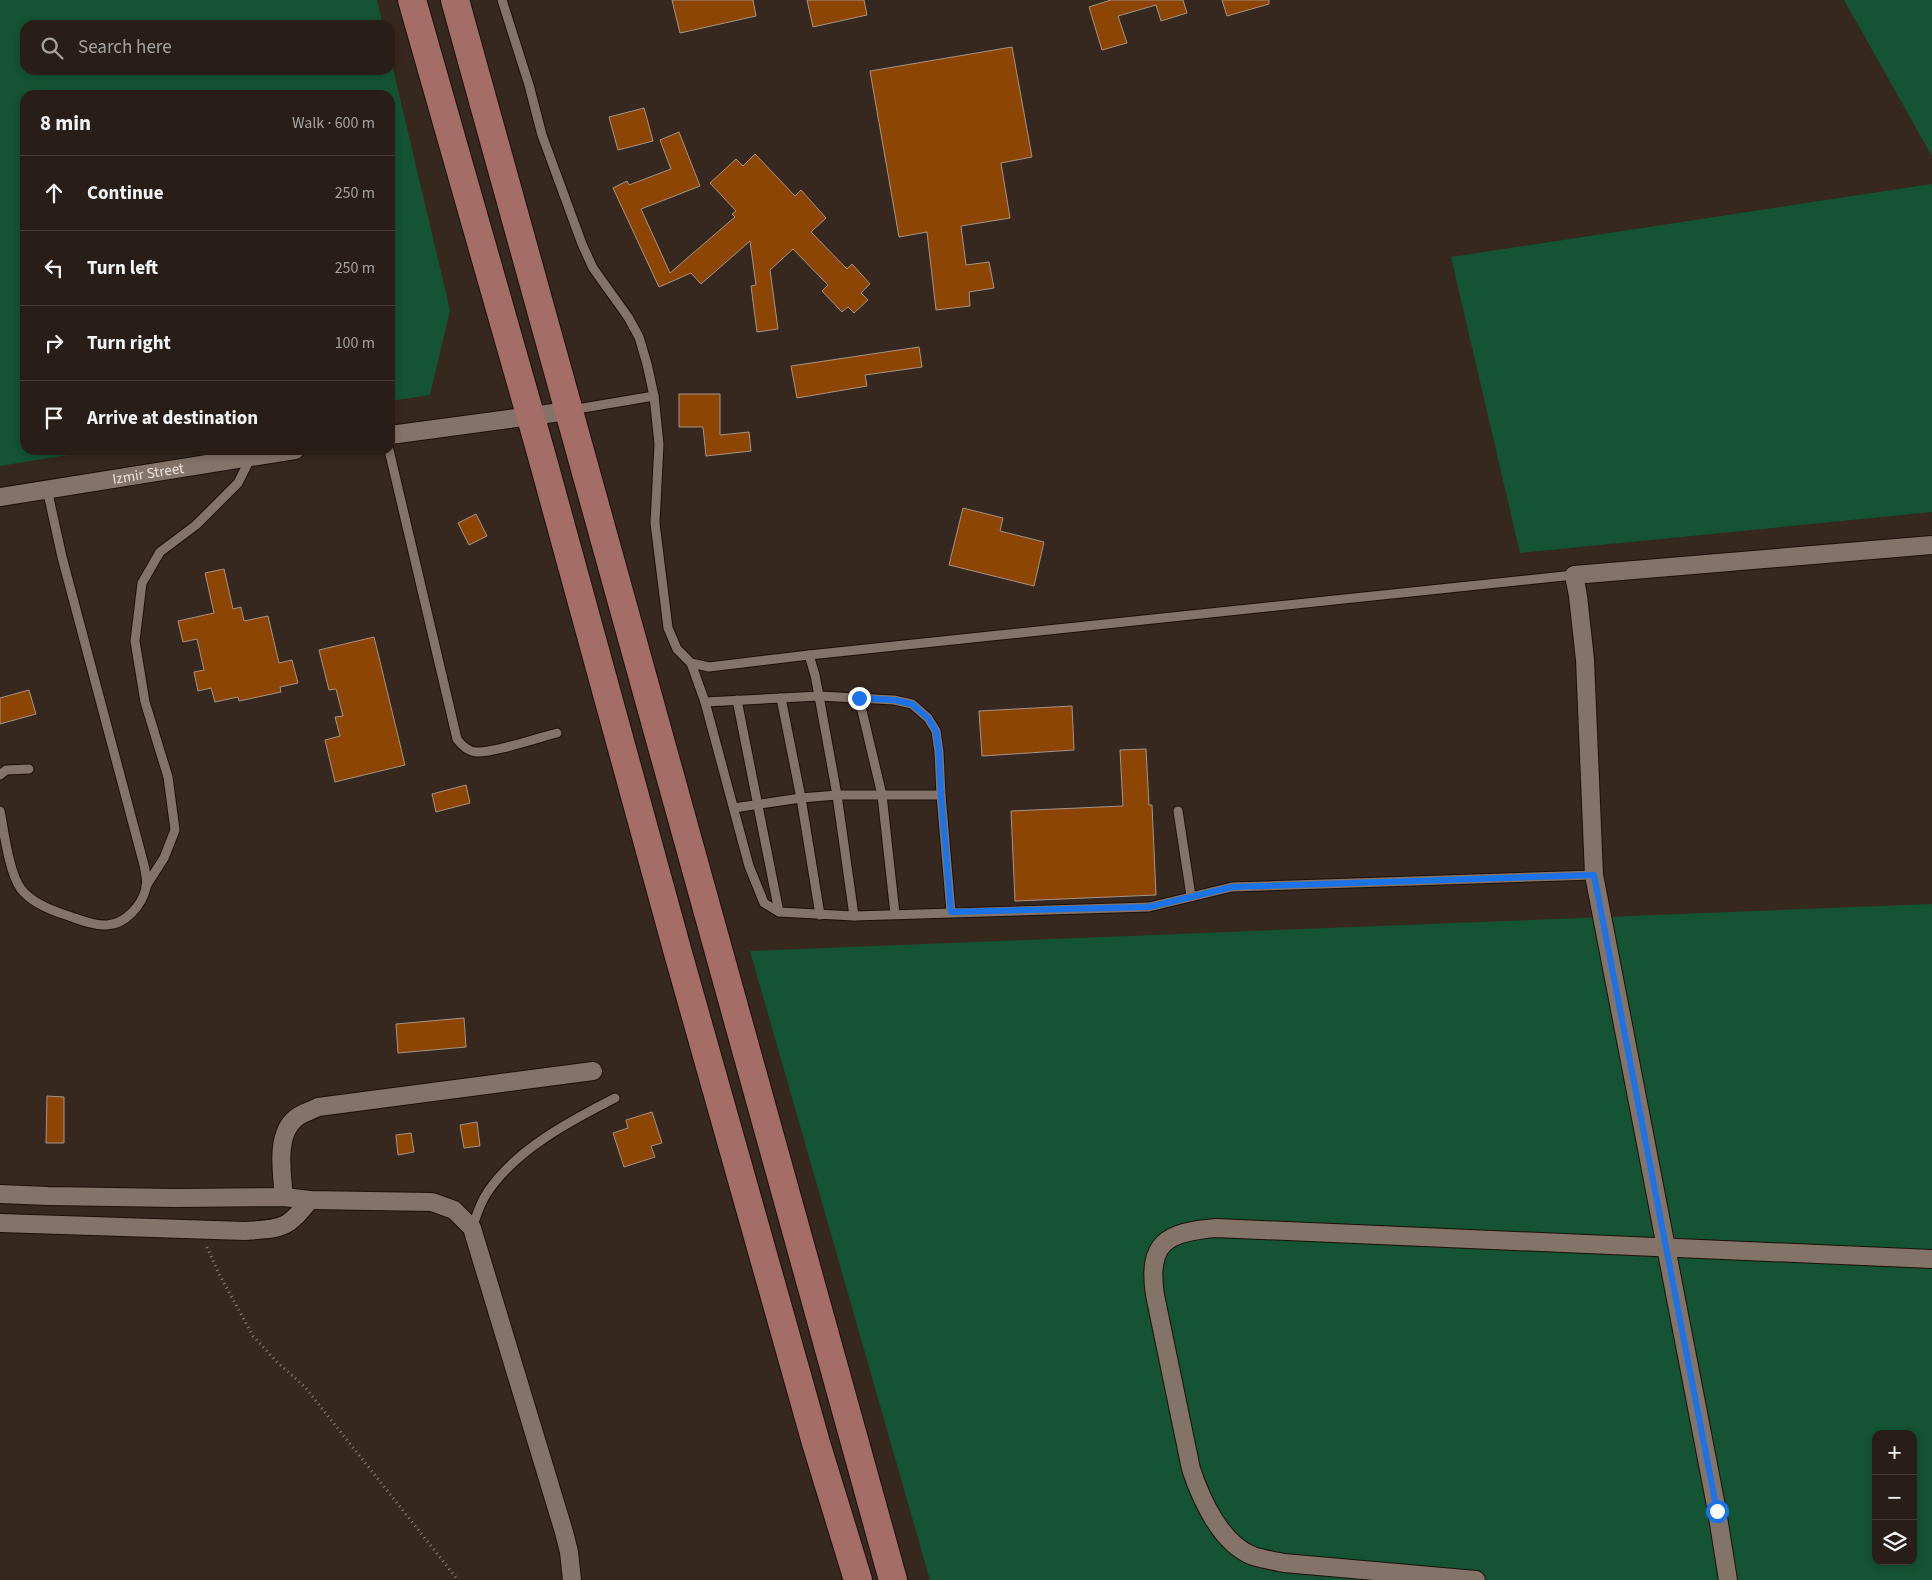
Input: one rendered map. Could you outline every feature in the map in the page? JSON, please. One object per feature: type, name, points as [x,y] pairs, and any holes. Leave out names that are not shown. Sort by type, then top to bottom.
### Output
[{"type":"main road","points":[[412,0],[531,417],[768,1274],[816,1443],[858,1580]]},
{"type":"main road","points":[[455,0],[893,1580]]},
{"type":"street","points":[[395,434],[531,417],[568,410]]},
{"type":"street","name":"Izmir Street","points":[[0,497],[264,455]]},
{"type":"street","points":[[1728,1580],[1717,1511],[1594,875],[1585,660],[1574,575],[1932,545]]},
{"type":"street","points":[[284,1197],[281,1159],[283,1138],[295,1119],[318,1107],[593,1071]]},
{"type":"street","points":[[0,1194],[175,1198],[284,1197],[310,1200],[432,1202],[454,1210],[472,1228],[564,1532],[569,1552],[572,1580]]},
{"type":"street","points":[[0,1223],[245,1231],[285,1226],[295,1219],[310,1200]]},
{"type":"street","points":[[1476,1580],[1284,1563],[1253,1556],[1239,1548],[1229,1538],[1208,1511],[1190,1469],[1152,1275],[1154,1259],[1158,1250],[1168,1240],[1181,1233],[1216,1228],[1666,1249],[1932,1259]]},
{"type":"lane","points":[[502,0],[524,67],[542,135],[582,244],[593,268],[628,317],[639,337],[647,364],[654,396],[659,444],[655,523],[668,628],[677,649],[691,663],[706,702],[749,866],[764,902],[779,912],[854,916],[1149,907],[1232,887],[1594,875]]},
{"type":"lane","points":[[568,410],[654,396]]},
{"type":"lane","points":[[390,455],[457,739],[464,748],[475,752],[487,751],[557,733]]},
{"type":"lane","points":[[0,811],[14,874],[20,888],[28,896],[53,911],[81,920],[106,925],[123,921],[140,901],[146,886],[164,858],[175,830],[168,777],[145,702],[135,641],[142,583],[160,552],[196,525],[238,484],[252,457]]},
{"type":"lane","points":[[47,489],[62,557],[144,865],[146,886]]},
{"type":"lane","points":[[691,663],[709,667],[1574,575]]},
{"type":"lane","points":[[809,655],[815,675],[837,795],[854,916]]},
{"type":"lane","points":[[706,702],[818,696],[894,700],[912,704],[928,718],[936,731],[951,912]]},
{"type":"lane","points":[[780,698],[801,798],[820,915]]},
{"type":"lane","points":[[859,698],[882,795],[895,914]]},
{"type":"lane","points":[[737,700],[779,912]]},
{"type":"lane","points":[[0,775],[6,770],[29,769]]},
{"type":"lane","points":[[734,808],[801,798],[837,795],[941,795]]},
{"type":"lane","points":[[1178,811],[1191,896]]},
{"type":"lane","points":[[472,1228],[486,1194],[508,1169],[538,1143],[572,1120],[615,1098]]},
{"type":"path","points":[[199,1230],[218,1272],[253,1336],[277,1362],[305,1387],[458,1580]]},
{"type":"green space","points":[[0,0],[377,0],[382,20],[20,20],[20,75],[394,75],[450,310],[430,395],[395,400],[395,90],[20,90],[20,455],[68,455],[0,466]]},
{"type":"green space","points":[[1844,0],[1932,0],[1932,156]]},
{"type":"green space","points":[[1932,184],[1932,512],[1520,553],[1451,257]]},
{"type":"green space","points":[[1932,904],[1932,1580],[930,1580],[750,951]]},
{"type":"building","points":[[672,0],[753,0],[756,16],[680,33]]},
{"type":"building","points":[[807,0],[864,0],[867,15],[813,27]]},
{"type":"building","points":[[1111,0],[1183,0],[1187,13],[1161,21],[1156,5],[1118,16],[1127,43],[1102,50],[1089,7]]},
{"type":"building","points":[[1222,0],[1269,0],[1269,4],[1227,16]]},
{"type":"building","points":[[1012,47],[1032,157],[1001,163],[1010,218],[961,226],[966,265],[989,262],[994,288],[969,292],[970,306],[936,310],[927,232],[899,237],[870,71]]},
{"type":"building","points":[[644,108],[653,141],[618,150],[609,117]]},
{"type":"building","points":[[679,132],[700,186],[641,209],[670,273],[735,217],[732,214],[736,211],[710,183],[736,159],[743,166],[755,154],[795,196],[801,190],[826,218],[811,232],[847,269],[852,264],[870,284],[861,293],[868,300],[854,313],[848,307],[842,312],[822,291],[828,285],[793,249],[770,270],[778,329],[757,332],[751,286],[756,285],[750,241],[701,284],[691,273],[659,287],[613,188],[627,181],[629,185],[671,169],[660,140]]},
{"type":"building","points":[[919,347],[922,367],[865,375],[867,386],[797,398],[791,366]]},
{"type":"building","points":[[679,394],[720,394],[720,435],[749,432],[751,451],[706,456],[703,427],[679,427]]},
{"type":"building","points":[[963,508],[1003,518],[1000,531],[1044,542],[1034,586],[949,565]]},
{"type":"building","points":[[476,514],[487,536],[469,545],[458,523]]},
{"type":"building","points":[[224,569],[233,609],[241,607],[244,621],[268,616],[279,663],[292,660],[298,683],[280,687],[281,692],[239,701],[238,697],[215,702],[211,688],[198,691],[194,672],[204,670],[197,639],[183,642],[178,621],[214,613],[205,573]]},
{"type":"building","points":[[374,637],[405,765],[335,782],[325,740],[340,736],[335,717],[343,716],[336,689],[329,690],[319,650]]},
{"type":"building","points":[[29,690],[36,714],[0,724],[0,698]]},
{"type":"building","points":[[1072,706],[1074,750],[982,756],[979,711]]},
{"type":"building","points":[[1146,749],[1149,805],[1152,805],[1156,895],[1015,901],[1011,811],[1123,806],[1120,750]]},
{"type":"building","points":[[466,785],[470,803],[436,812],[432,794]]},
{"type":"building","points":[[464,1018],[466,1047],[398,1053],[396,1024]]},
{"type":"building","points":[[47,1096],[64,1097],[64,1143],[46,1143]]},
{"type":"building","points":[[652,1112],[662,1143],[651,1146],[655,1157],[624,1167],[613,1133],[628,1128],[626,1120]]},
{"type":"building","points":[[477,1122],[480,1146],[464,1148],[460,1125]]},
{"type":"building","points":[[411,1133],[414,1152],[398,1155],[396,1135]]},
{"type":"route","points":[[859,698],[894,700],[912,704],[928,718],[936,731],[951,912],[1149,907],[1232,887],[1594,875],[1717,1511]]}]
